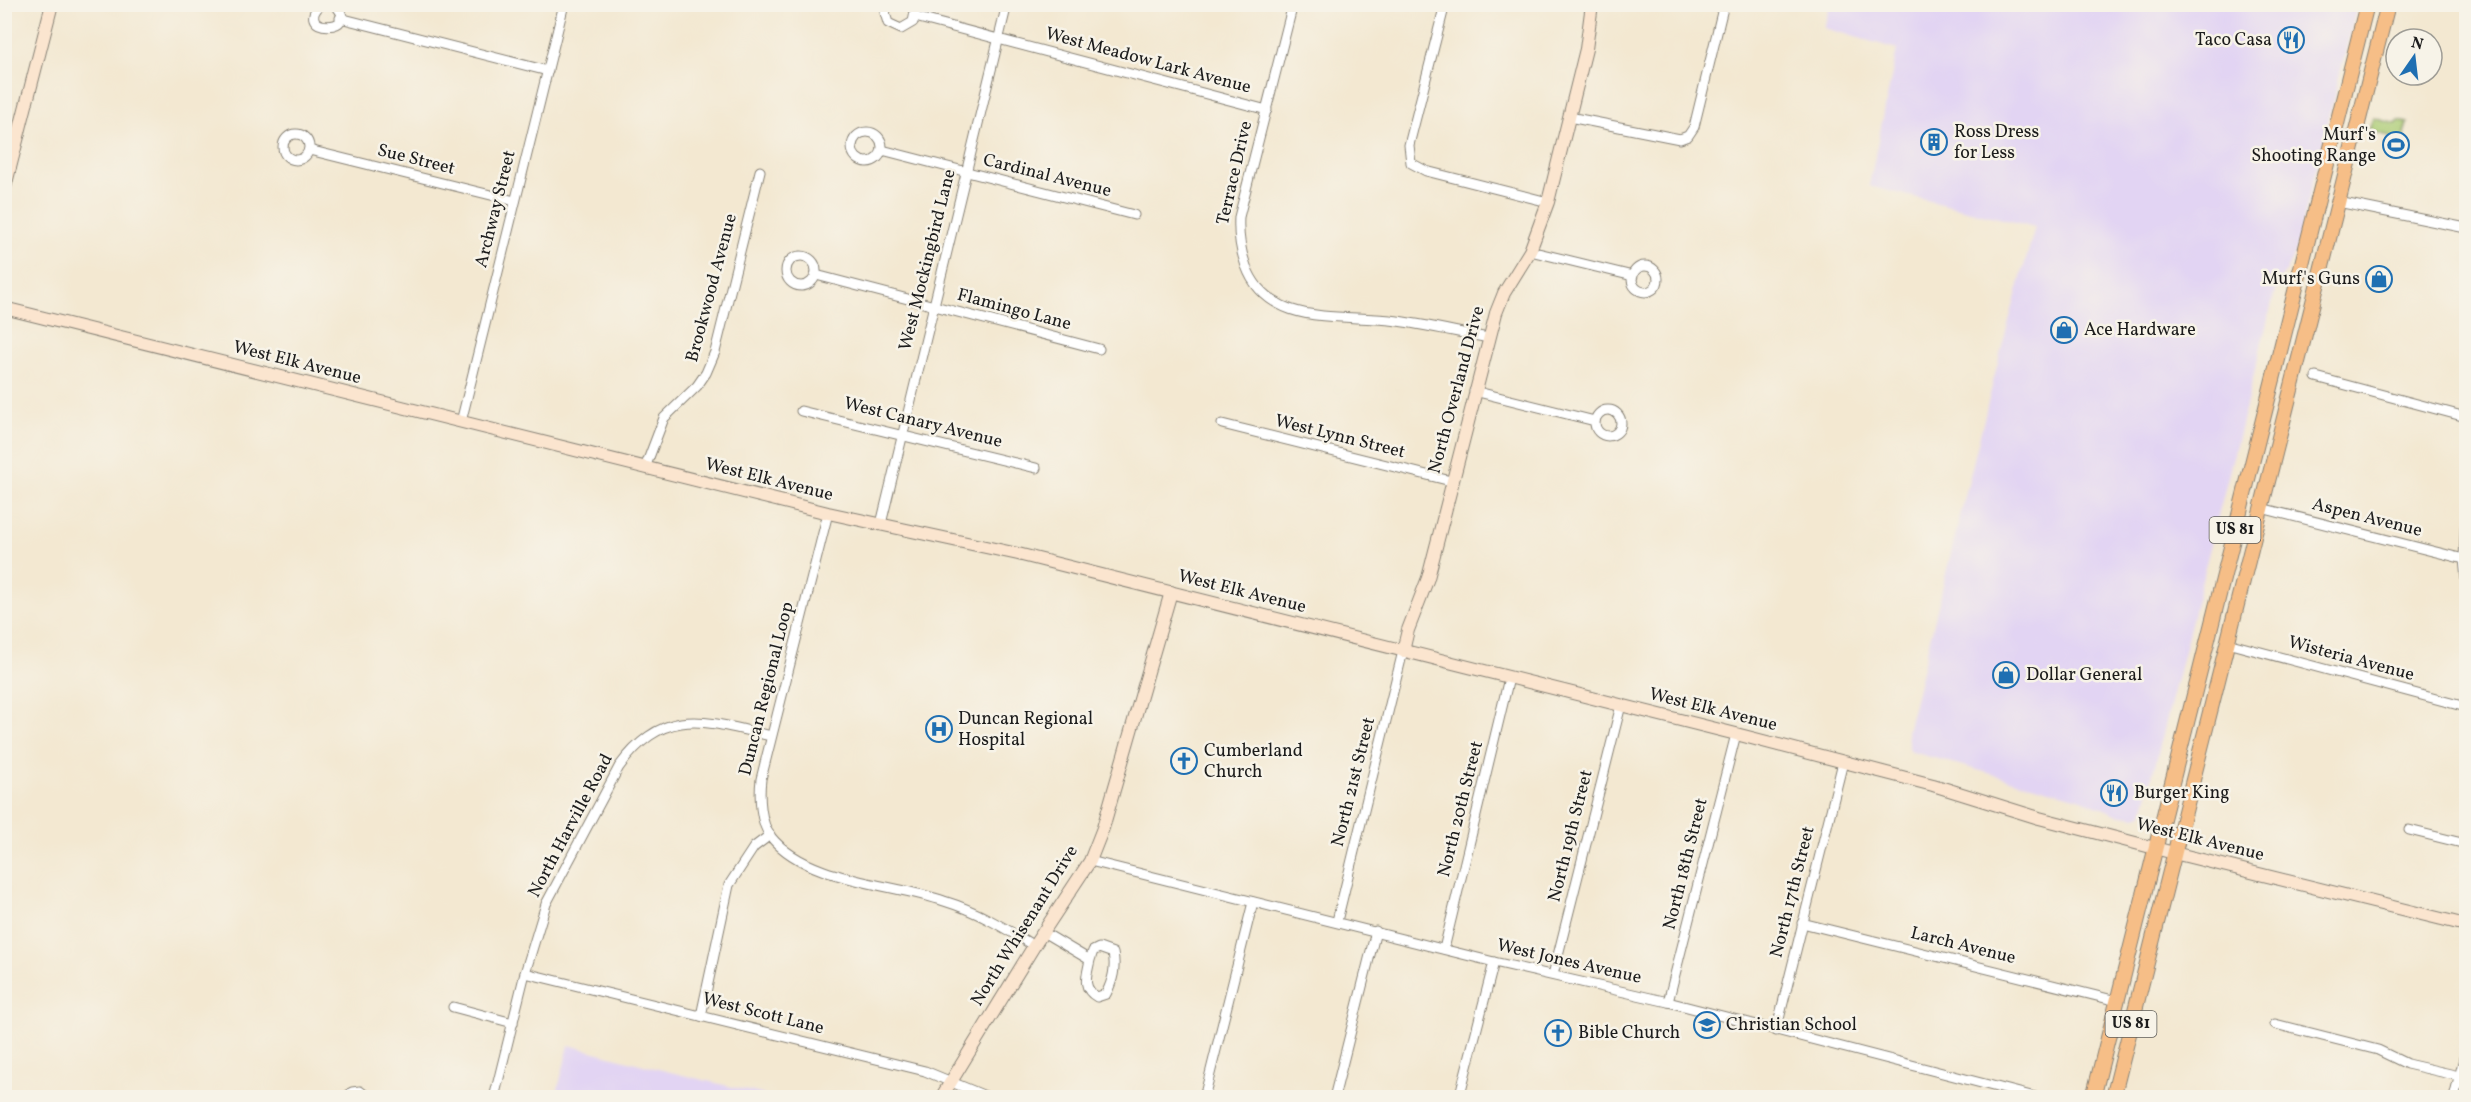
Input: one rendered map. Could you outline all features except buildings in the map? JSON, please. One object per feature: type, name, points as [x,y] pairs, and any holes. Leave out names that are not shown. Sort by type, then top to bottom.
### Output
[{"type":"main road","points":[[4,191],[52,4]]},
{"type":"main road","name":"North Overland Drive","points":[[1403,651],[1408,630],[1428,578],[1489,338],[1504,293],[1530,251],[1548,202],[1586,49],[1592,4]]},
{"type":"main road","name":"US 81","points":[[2093,1098],[2367,4]]},
{"type":"main road","name":"US 81","points":[[2115,1091],[2388,4]]},
{"type":"main road","name":"West Elk Avenue","points":[[4,308],[828,513],[1018,554],[1171,592],[1736,734],[1933,785],[2039,818],[2466,925]]},
{"type":"main road","points":[[2279,355],[2299,360]]},
{"type":"main road","name":"North Whisenant Drive","points":[[941,1098],[1034,946],[1090,861],[1103,828],[1171,592]]},
{"type":"main road","points":[[2213,621],[2232,626]]},
{"type":"main road","points":[[2097,1080],[2115,1091]]},
{"type":"street","points":[[321,4],[315,13],[320,25],[332,27],[340,18],[340,10],[334,4]]},
{"type":"street","name":"Archway Street","points":[[461,422],[564,4]]},
{"type":"street","points":[[888,4],[886,18],[896,28],[910,26],[915,17],[912,4]]},
{"type":"street","name":"West Mockingbird Lane","points":[[881,524],[1007,4]]},
{"type":"street","name":"Terrace Drive","points":[[1293,4],[1239,217],[1238,236],[1249,275],[1260,291],[1276,304],[1299,312],[1327,317],[1388,320],[1489,338]]},
{"type":"street","points":[[1445,4],[1409,145],[1411,163],[1426,171],[1548,202]]},
{"type":"street","points":[[1569,117],[1680,139],[1688,136],[1694,127],[1725,4]]},
{"type":"street","name":"West Meadow Lark Avenue","points":[[915,17],[1267,110]]},
{"type":"street","points":[[340,18],[548,71]]},
{"type":"street","name":"Sue Street","points":[[309,150],[514,201]]},
{"type":"street","name":"Cardinal Avenue","points":[[882,150],[1134,215]]},
{"type":"street","name":"Brookwood Avenue","points":[[645,468],[664,418],[697,386],[706,373],[715,352],[760,171]]},
{"type":"street","points":[[2338,202],[2466,228]]},
{"type":"street","points":[[1530,251],[1633,276]]},
{"type":"street","name":"Flamingo Lane","points":[[816,275],[1099,349]]},
{"type":"street","points":[[2316,377],[2466,417]]},
{"type":"street","points":[[1474,391],[1595,421]]},
{"type":"street","name":"West Canary Avenue","points":[[801,411],[1036,468]]},
{"type":"street","name":"West Lynn Street","points":[[1222,424],[1451,482]]},
{"type":"street","name":"Aspen Avenue","points":[[2261,508],[2464,559]]},
{"type":"street","points":[[2466,512],[2464,559],[2466,580]]},
{"type":"street","name":"Duncan Regional Loop","points":[[770,835],[759,797],[771,736],[828,513]]},
{"type":"street","name":"Wisteria Avenue","points":[[2227,643],[2466,707]]},
{"type":"street","name":"North 21st Street","points":[[1337,921],[1403,651]]},
{"type":"street","name":"North 20th Street","points":[[1444,949],[1509,678]]},
{"type":"street","name":"North 19th Street","points":[[1553,975],[1621,705]]},
{"type":"street","name":"North Harville Road","points":[[494,1098],[525,973],[546,904],[619,767],[634,746],[650,733],[685,722],[707,722],[771,736]]},
{"type":"street","name":"North 18th Street","points":[[1668,1002],[1736,734]]},
{"type":"street","name":"North 17th Street","points":[[1776,1030],[1843,762]]},
{"type":"street","points":[[2409,830],[2466,844]]},
{"type":"street","points":[[701,1016],[729,885],[754,847],[770,835],[794,858],[817,868],[944,901],[974,912],[1034,946]]},
{"type":"street","name":"West Jones Avenue","points":[[1090,861],[1494,962],[1668,1002],[2039,1098]]},
{"type":"street","points":[[1204,1098],[1252,902]]},
{"type":"street","name":"Larch Avenue","points":[[1802,923],[2117,1001]]},
{"type":"street","points":[[1334,1098],[1376,931]]},
{"type":"street","points":[[1043,932],[1090,960]]},
{"type":"street","points":[[1099,948],[1113,953],[1115,964],[1112,982],[1106,994],[1097,998],[1089,993],[1085,985],[1090,960],[1093,951],[1099,948]]},
{"type":"street","points":[[1459,1098],[1494,962]]},
{"type":"street","name":"West Scott Lane","points":[[525,973],[926,1071],[990,1098]]},
{"type":"street","points":[[453,1007],[513,1023]]},
{"type":"street","points":[[2276,1024],[2378,1050],[2407,1064],[2459,1076]]},
{"type":"street","points":[[2454,1098],[2466,1050]]},
{"type":"street","points":[[346,1098],[352,1092],[360,1091],[369,1098]]},
{"type":"shaded area","points":[[1830,5],[2357,5],[2295,253],[2275,291],[2143,813],[2137,817],[2116,814],[2082,799],[1909,751],[1907,732],[2001,350],[2035,227],[1869,186],[1897,49],[1824,28]]},
{"type":"shaded area","points":[[569,1045],[662,1070],[773,1097],[556,1097]]},
{"type":"green space","name":"Murf's Shooting Range","points":[[2373,118],[2396,124],[2399,121],[2408,123],[2399,158],[2387,155],[2390,136],[2369,131]]},
{"type":"place","name":"Taco Casa","points":[[2291,40]]},
{"type":"place","name":"Ross Dress for Less","points":[[1934,142]]},
{"type":"place","name":"Murf's Shooting Range","points":[[2396,145]]},
{"type":"place","name":"Murf's Guns","points":[[2379,279]]},
{"type":"place","name":"Ace Hardware","points":[[2064,330]]},
{"type":"place","name":"Dollar General","points":[[2006,675]]},
{"type":"place","name":"Duncan Regional Hospital","points":[[939,729]]},
{"type":"place","name":"Cumberland Church","points":[[1184,761]]},
{"type":"place","name":"Burger King","points":[[2114,793]]},
{"type":"place","name":"Christian School","points":[[1707,1025]]},
{"type":"place","name":"Bible Church","points":[[1558,1033]]}]
